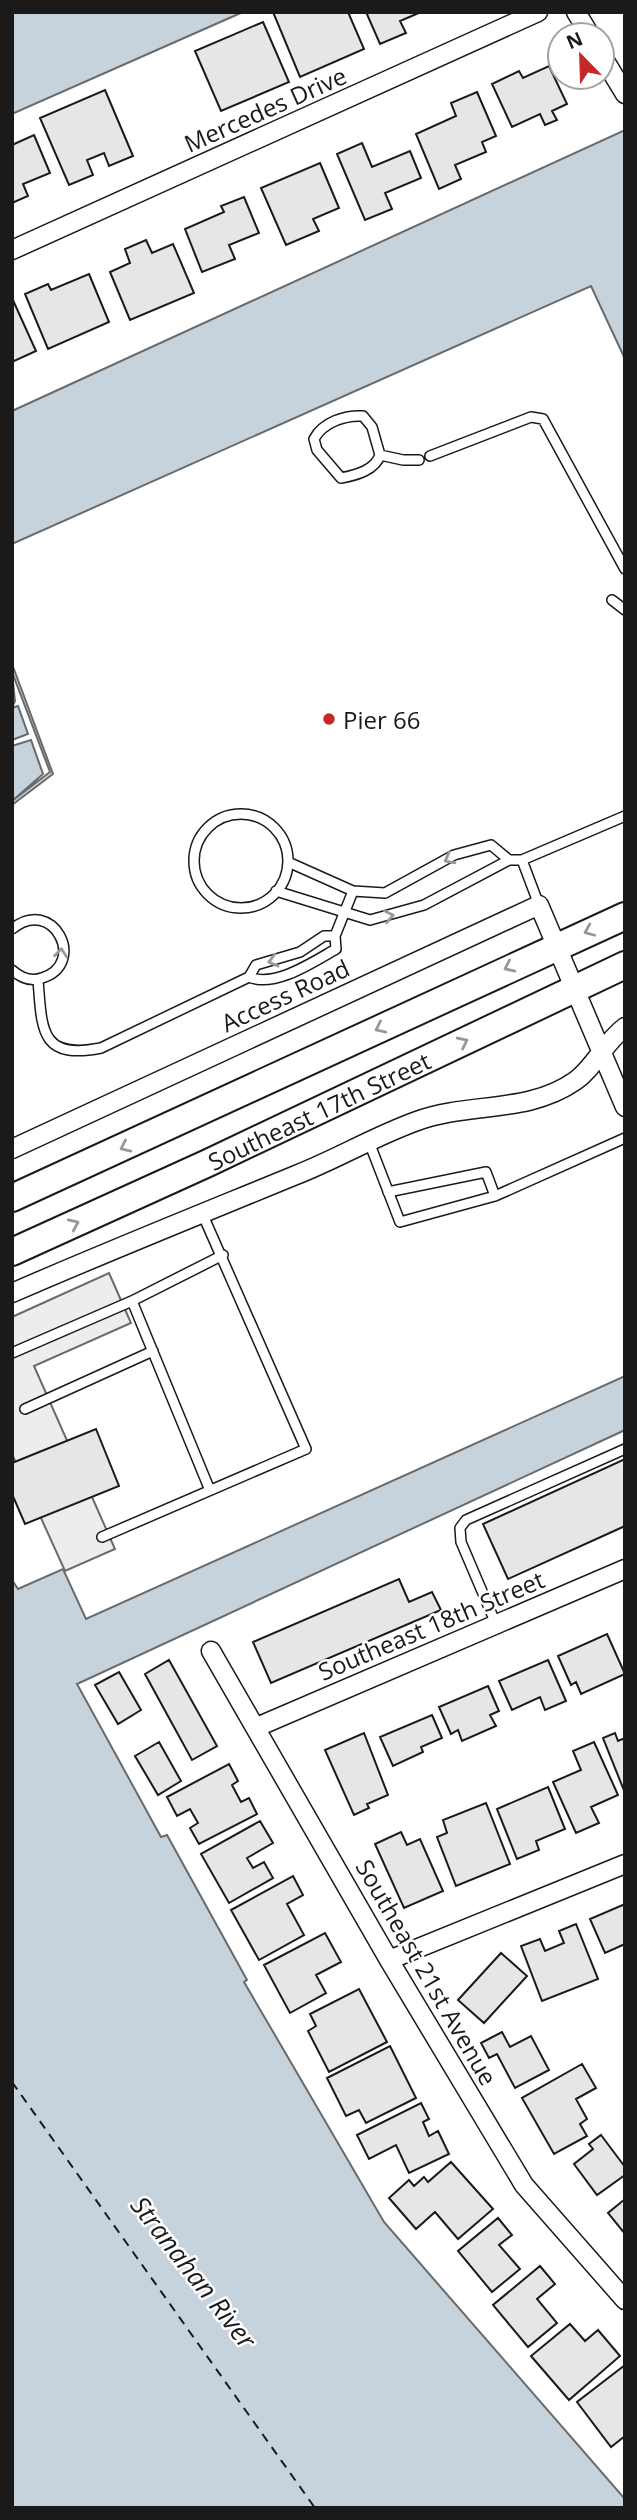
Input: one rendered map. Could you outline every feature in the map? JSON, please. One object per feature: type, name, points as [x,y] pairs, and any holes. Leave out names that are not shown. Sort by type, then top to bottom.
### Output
[{"type":"main road","name":"Southeast 17th Street","points":[[12,1198],[554,946],[625,916]]},
{"type":"main road","name":"Southeast 17th Street","points":[[12,1252],[208,1163],[625,965]]},
{"type":"street","name":"Mercedes Drive","points":[[12,250],[538,12]]},
{"type":"street","points":[[539,905],[554,946],[625,1107]]},
{"type":"street","name":"Access Road","points":[[12,1149],[539,905]]},
{"type":"street","points":[[12,1293],[201,1212],[296,1175],[420,1119],[519,1103],[563,1088],[583,1074],[600,1049],[625,1027]]},
{"type":"street","name":"Southeast 18th Street","points":[[257,1727],[625,1569]]},
{"type":"street","name":"Southeast 21st Avenue","points":[[211,1651],[389,1960],[524,2185],[625,2300]]},
{"type":"street","points":[[389,1960],[625,1864]]},
{"type":"lane","points":[[352,415],[363,416],[372,427],[380,455],[377,463],[370,468],[341,478],[317,450],[314,439],[319,429],[352,415]]},
{"type":"lane","points":[[430,456],[531,417],[543,419],[625,569]]},
{"type":"lane","points":[[380,455],[402,460],[419,460]]},
{"type":"lane","points":[[611,600],[625,610]]},
{"type":"lane","points":[[246,814],[268,822],[279,833],[286,847],[288,862],[285,878],[276,891],[250,907],[219,903],[207,894],[198,881],[194,851],[210,825],[223,817],[246,814]]},
{"type":"lane","points":[[276,891],[370,920],[398,915],[424,905],[509,859],[523,860],[625,816]]},
{"type":"lane","points":[[288,862],[353,891],[385,893],[454,855],[491,845],[509,859]]},
{"type":"lane","points":[[523,860],[539,905]]},
{"type":"lane","points":[[249,977],[258,981],[279,977],[336,949],[335,936],[347,913],[353,891]]},
{"type":"lane","points":[[12,929],[28,920],[39,920],[55,928],[61,936],[64,955],[55,971],[38,980],[28,979],[12,970]]},
{"type":"lane","points":[[38,980],[47,1036],[57,1048],[76,1053],[101,1048],[249,977],[256,965],[300,952],[324,936],[335,936]]},
{"type":"lane","points":[[369,1142],[400,1222],[495,1196],[625,1138]]},
{"type":"lane","points":[[388,1192],[486,1172],[495,1196]]},
{"type":"lane","points":[[102,1536],[209,1488],[306,1449],[223,1255],[201,1212]]},
{"type":"lane","points":[[12,1353],[132,1301],[223,1255]]},
{"type":"lane","points":[[132,1301],[209,1488]]},
{"type":"lane","points":[[25,1409],[153,1351]]},
{"type":"lane","points":[[496,1624],[461,1542],[460,1528],[466,1521],[625,1449]]},
{"type":"shaded area","points":[[109,1273],[131,1323],[34,1366],[115,1549],[65,1571],[12,1454],[12,1317]]},
{"type":"water","points":[[12,12],[243,12],[12,114]]},
{"type":"water","points":[[625,130],[625,359],[591,286],[12,544],[12,411]]},
{"type":"water","points":[[12,664],[53,774],[12,805]]},
{"type":"water","name":"Stranahan River","points":[[625,1376],[625,1430],[77,1684],[161,1837],[167,1835],[247,1980],[244,1982],[384,2222],[625,2499],[625,2508],[12,2508],[12,1580],[18,1589],[63,1569],[86,1619]]},
{"type":"pier","points":[[12,672],[50,772],[12,801],[43,774],[31,740],[12,746],[12,740],[28,734],[18,706],[12,708],[15,701]]},
{"type":"building","points":[[273,12],[348,12],[364,49],[300,77]]},
{"type":"building","points":[[366,12],[421,12],[400,21],[406,33],[380,44]]},
{"type":"building","points":[[263,22],[289,82],[221,111],[195,51]]},
{"type":"building","points":[[546,67],[546,91],[561,91],[567,104],[552,111],[557,120],[545,125],[540,114],[512,127],[492,84],[519,71],[523,78]]},
{"type":"building","points":[[105,90],[133,156],[109,166],[104,153],[87,160],[93,175],[69,185],[40,118]]},
{"type":"building","points":[[477,92],[496,136],[482,142],[486,152],[455,165],[461,179],[439,189],[416,134],[456,116],[451,103]]},
{"type":"building","points":[[34,135],[50,173],[23,184],[28,196],[12,203],[12,145]]},
{"type":"building","points":[[362,143],[372,167],[410,151],[421,178],[385,193],[392,209],[365,220],[337,154]]},
{"type":"building","points":[[320,163],[339,208],[313,219],[319,231],[286,245],[261,188]]},
{"type":"building","points":[[244,197],[259,233],[229,245],[235,259],[202,272],[185,229],[224,212],[221,206]]},
{"type":"building","points":[[146,240],[152,253],[173,244],[194,293],[130,320],[110,272],[130,263],[125,249]]},
{"type":"building","points":[[89,274],[109,322],[48,349],[25,294],[48,284],[51,290]]},
{"type":"building","points":[[12,298],[36,351],[12,362]]},
{"type":"building","points":[[96,1429],[119,1486],[25,1524],[12,1494],[12,1463]]},
{"type":"building","points":[[625,1459],[625,1526],[508,1579],[483,1524]]},
{"type":"building","points":[[399,1579],[409,1602],[432,1592],[441,1610],[271,1683],[253,1642]]},
{"type":"building","points":[[607,1634],[625,1674],[581,1694],[576,1682],[571,1685],[558,1656]]},
{"type":"building","points":[[169,1660],[217,1746],[192,1760],[145,1674]]},
{"type":"building","points":[[548,1660],[566,1701],[545,1710],[540,1697],[512,1710],[499,1681]]},
{"type":"building","points":[[119,1672],[141,1710],[118,1724],[95,1685]]},
{"type":"building","points":[[488,1686],[499,1711],[490,1715],[496,1726],[462,1741],[458,1730],[451,1734],[439,1707]]},
{"type":"building","points":[[432,1715],[442,1738],[421,1747],[423,1752],[393,1766],[380,1737]]},
{"type":"building","points":[[364,1733],[388,1795],[367,1804],[369,1808],[354,1815],[325,1750]]},
{"type":"building","points":[[615,1733],[618,1741],[625,1738],[625,1793],[603,1738]]},
{"type":"building","points":[[159,1742],[181,1781],[158,1795],[135,1756]]},
{"type":"building","points":[[594,1742],[618,1795],[591,1807],[599,1823],[576,1833],[553,1782],[581,1770],[573,1751]]},
{"type":"building","points":[[229,1764],[238,1781],[232,1785],[241,1802],[249,1798],[257,1814],[199,1844],[190,1828],[198,1823],[190,1809],[177,1816],[167,1797]]},
{"type":"building","points":[[548,1787],[565,1829],[536,1841],[539,1850],[517,1859],[497,1809]]},
{"type":"building","points":[[486,1803],[510,1864],[456,1886],[437,1837],[447,1833],[443,1820]]},
{"type":"building","points":[[260,1821],[273,1843],[247,1858],[253,1868],[264,1862],[273,1878],[229,1903],[201,1854]]},
{"type":"building","points":[[401,1832],[407,1845],[420,1839],[443,1891],[404,1908],[375,1844]]},
{"type":"building","points":[[293,1876],[303,1895],[287,1904],[304,1935],[259,1960],[231,1910]]},
{"type":"building","points":[[625,1904],[625,1944],[605,1953],[590,1919]]},
{"type":"building","points":[[576,1924],[598,1979],[542,2001],[521,1946],[540,1939],[545,1951],[564,1943],[559,1931]]},
{"type":"building","points":[[325,1933],[341,1962],[316,1975],[326,1993],[290,2013],[264,1965]]},
{"type":"building","points":[[501,1953],[527,1976],[484,2023],[458,2000]]},
{"type":"building","points":[[359,1989],[387,2042],[329,2072],[308,2031],[316,2026],[310,2014]]},
{"type":"building","points":[[502,2032],[510,2047],[531,2036],[549,2070],[515,2088],[497,2054],[489,2058],[481,2043]]},
{"type":"building","points":[[390,2046],[416,2098],[366,2123],[359,2110],[346,2116],[327,2078]]},
{"type":"building","points":[[582,2064],[596,2088],[576,2099],[587,2119],[580,2124],[587,2136],[554,2154],[522,2098]]},
{"type":"building","points":[[421,2103],[429,2119],[423,2122],[429,2136],[438,2131],[449,2154],[409,2173],[396,2145],[369,2159],[357,2135]]},
{"type":"building","points":[[601,2135],[625,2167],[625,2175],[597,2195],[574,2164],[593,2149],[589,2144]]},
{"type":"building","points":[[451,2162],[493,2209],[458,2239],[435,2212],[416,2229],[389,2198],[409,2180],[414,2186],[424,2177],[428,2182]]},
{"type":"building","points":[[625,2199],[625,2234],[608,2213]]},
{"type":"building","points":[[498,2218],[512,2235],[499,2245],[520,2269],[492,2292],[458,2251]]},
{"type":"building","points":[[540,2266],[555,2284],[537,2299],[557,2323],[528,2347],[493,2305]]},
{"type":"building","points":[[570,2324],[585,2341],[598,2330],[620,2356],[569,2400],[531,2356]]},
{"type":"building","points":[[625,2365],[625,2436],[611,2447],[577,2402]]},
{"type":"ferry route","points":[[12,2082],[315,2508]]},
{"type":"place","name":"Pier 66","points":[[329,719]]}]
